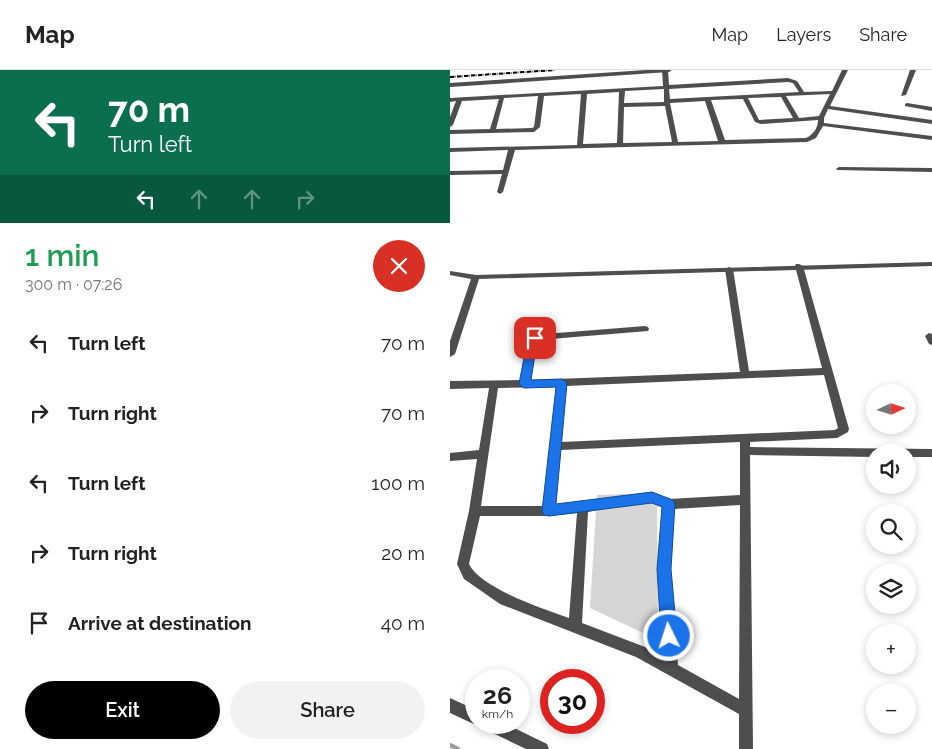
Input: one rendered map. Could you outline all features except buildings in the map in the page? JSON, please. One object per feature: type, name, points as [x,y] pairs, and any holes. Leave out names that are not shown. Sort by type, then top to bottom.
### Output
[{"type":"street","points":[[665,70],[675,144]]},
{"type":"street","points":[[450,84],[669,70]]},
{"type":"street","points":[[450,150],[806,140],[814,137],[845,70]]},
{"type":"street","points":[[903,95],[913,70]]},
{"type":"street","points":[[450,100],[788,80],[795,82],[802,93]]},
{"type":"street","points":[[493,131],[506,81]]},
{"type":"street","points":[[620,146],[622,90]]},
{"type":"street","points":[[580,146],[584,92]]},
{"type":"street","points":[[622,105],[707,98],[835,92]]},
{"type":"street","points":[[450,132],[535,129],[541,94]]},
{"type":"street","points":[[782,94],[798,120]]},
{"type":"street","points":[[744,96],[757,121],[821,121],[932,138]]},
{"type":"street","points":[[707,98],[722,142]]},
{"type":"street","points":[[450,124],[460,99]]},
{"type":"street","points":[[907,105],[932,109]]},
{"type":"street","points":[[827,107],[932,122]]},
{"type":"street","points":[[500,192],[512,148]]},
{"type":"street","points":[[839,169],[932,170]]},
{"type":"street","points":[[450,173],[505,172]]},
{"type":"street","points":[[450,273],[476,277],[799,266],[932,264]]},
{"type":"street","points":[[745,445],[837,434],[844,429],[799,266]]},
{"type":"street","points":[[729,268],[745,375]]},
{"type":"street","points":[[450,354],[476,277]]},
{"type":"street","points":[[524,384],[532,342],[535,338],[645,329]]},
{"type":"street","points":[[450,385],[562,383],[828,371]]},
{"type":"street","points":[[549,511],[562,383]]},
{"type":"street","points":[[494,384],[475,511],[463,564],[468,574],[505,600],[640,652],[746,710]]},
{"type":"street","points":[[745,445],[746,749]]},
{"type":"street","points":[[556,446],[745,445],[932,452]]},
{"type":"street","points":[[450,457],[484,454]]},
{"type":"street","points":[[475,511],[549,511],[652,498],[668,504],[745,500]]},
{"type":"street","points":[[668,504],[664,569],[671,669]]},
{"type":"street","points":[[575,627],[583,508]]},
{"type":"street","points":[[450,705],[465,712]]},
{"type":"street","points":[[510,734],[542,749]]},
{"type":"shaded area","points":[[657,493],[658,640],[590,608],[597,495]]},
{"type":"waterway","points":[[450,745],[458,749]]},
{"type":"railway","points":[[450,77],[555,70]]},
{"type":"route","points":[[535,338],[532,342],[524,384],[562,383],[549,511],[652,498],[668,504],[664,569],[669,636]]}]
